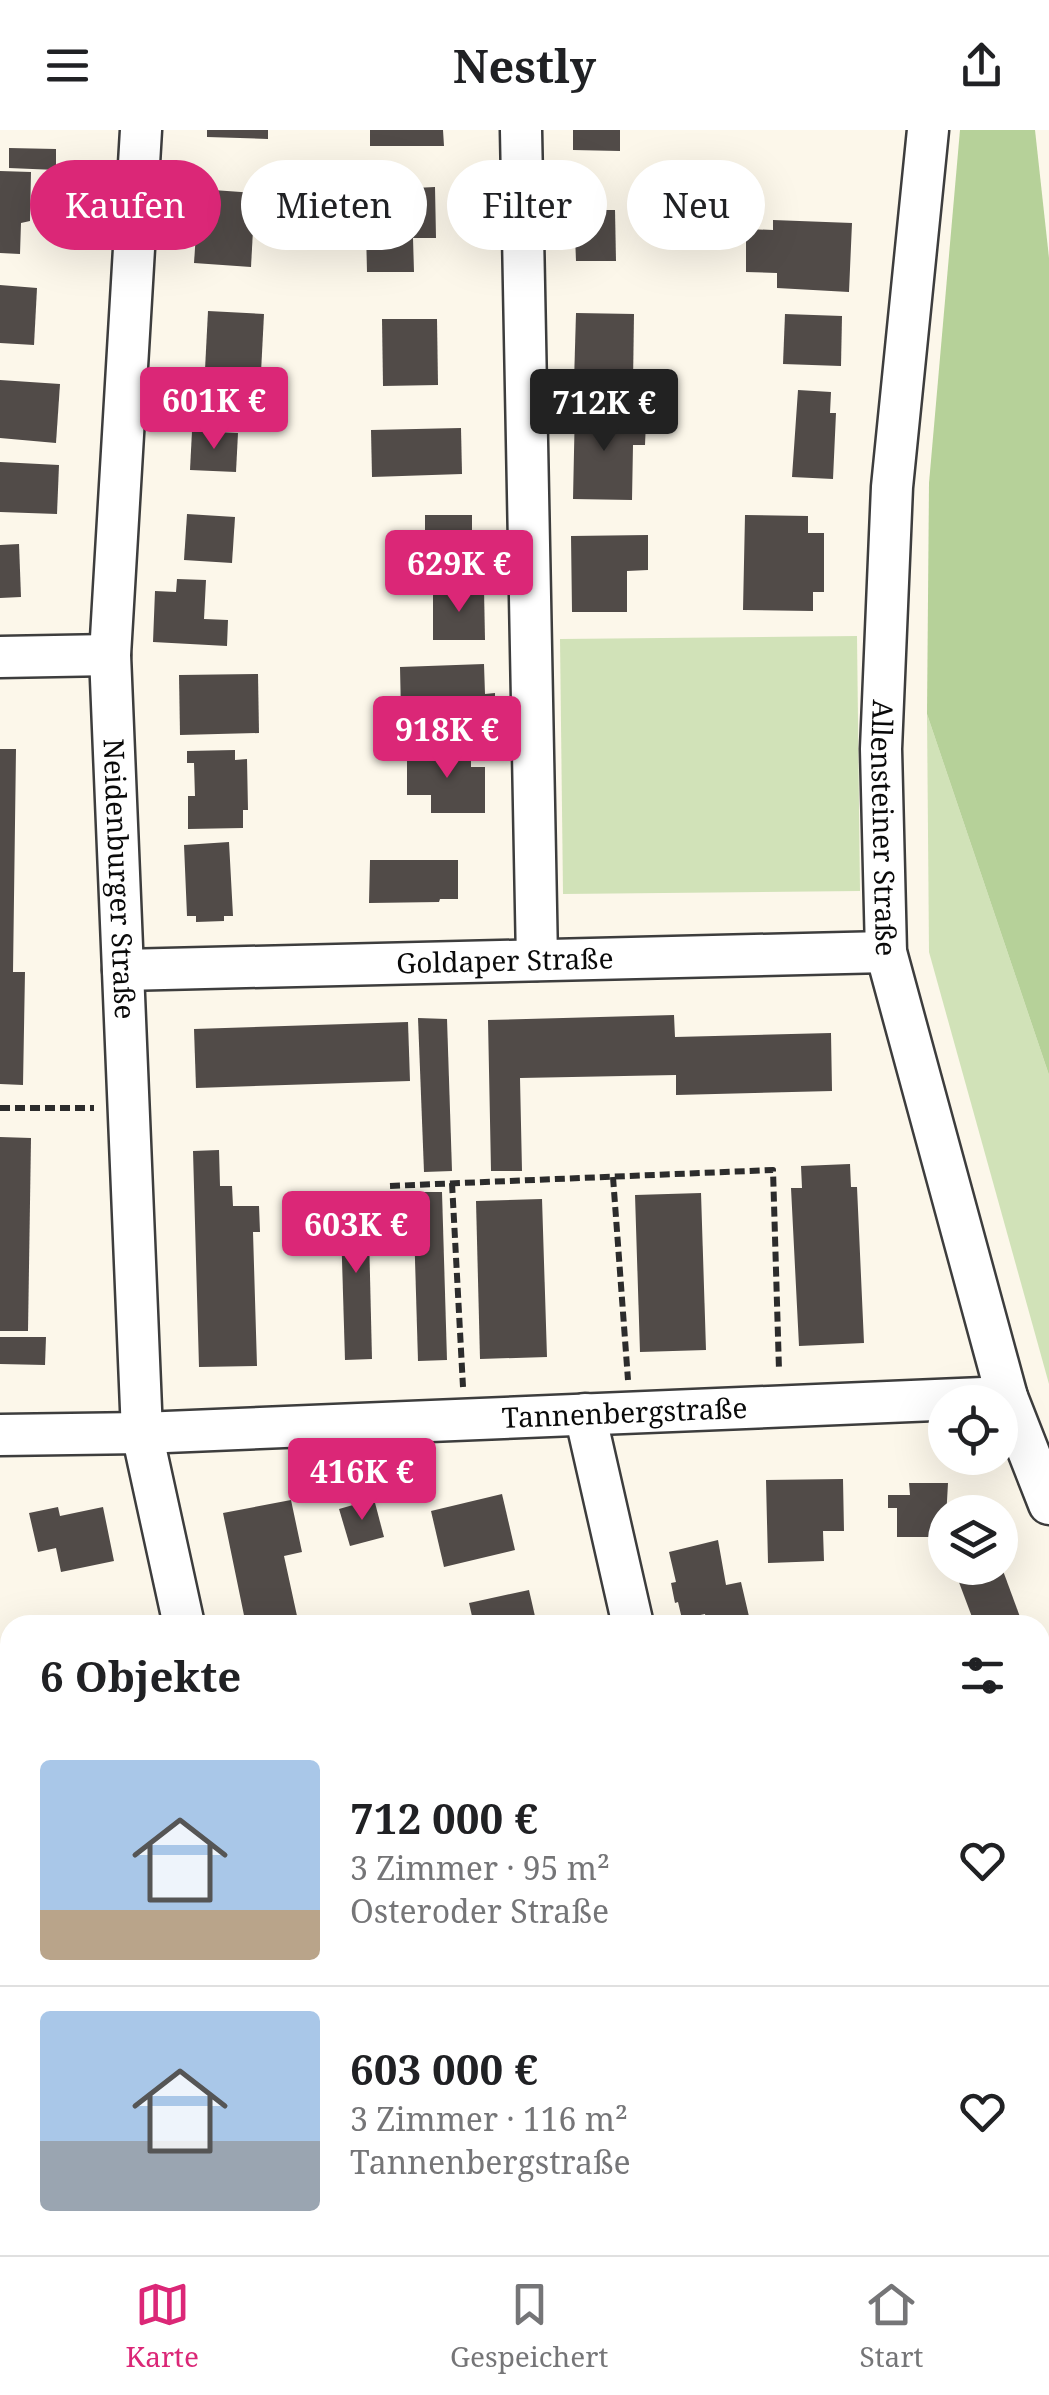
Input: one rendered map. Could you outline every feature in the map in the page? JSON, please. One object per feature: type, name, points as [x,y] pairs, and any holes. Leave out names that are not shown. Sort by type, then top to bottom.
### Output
[{"type":"street","name":"Neidenburger Straße","points":[[141,130],[110,656],[142,1433],[182,1615]]},
{"type":"street","points":[[522,130],[537,960]]},
{"type":"street","name":"Allensteiner Straße","points":[[928,130],[892,487],[881,750],[886,952],[1004,1385]]},
{"type":"street","points":[[0,657],[110,656]]},
{"type":"street","name":"Goldaper Straße","points":[[123,970],[886,952]]},
{"type":"street","name":"Tannenbergstraße","points":[[0,1435],[142,1433],[928,1400]]},
{"type":"street","points":[[585,1414],[630,1615]]},
{"type":"street","name":"Allensteiner Straße","points":[[1018,1425],[1049,1504]]},
{"type":"path","points":[[0,1108],[129,1108]]},
{"type":"path","points":[[390,1186],[773,1170],[780,1406]]},
{"type":"path","points":[[613,1177],[630,1412]]},
{"type":"path","points":[[452,1183],[464,1420]]},
{"type":"green space","points":[[960,130],[1035,130],[1049,258],[1049,1075],[927,714],[929,483]]},
{"type":"green space","points":[[857,636],[860,891],[563,894],[560,639]]},
{"type":"green space","points":[[927,714],[1049,1075],[1049,1384],[929,952]]},
{"type":"building","points":[[207,130],[268,130],[268,139],[207,137]]},
{"type":"building","points":[[370,130],[443,130],[444,146],[370,146]]},
{"type":"building","points":[[573,130],[620,130],[620,151],[573,150]]},
{"type":"building","points":[[9,148],[56,149],[56,160],[30,160],[30,169],[9,168]]},
{"type":"building","points":[[0,171],[30,172],[30,221],[21,223],[20,254],[0,253]]},
{"type":"building","points":[[427,187],[435,187],[436,238],[427,238]]},
{"type":"building","points":[[221,191],[241,192],[241,250],[252,250],[251,267],[194,263],[195,250],[221,250]]},
{"type":"building","points":[[607,210],[615,210],[616,261],[576,261],[576,250],[607,250]]},
{"type":"building","points":[[773,220],[852,223],[849,292],[777,288],[777,273],[746,272],[746,250],[765,250],[765,230],[773,230]]},
{"type":"building","points":[[366,250],[413,250],[414,272],[367,272]]},
{"type":"building","points":[[0,285],[37,288],[34,345],[0,343]]},
{"type":"building","points":[[208,311],[264,314],[260,392],[204,389]]},
{"type":"building","points":[[576,313],[634,314],[633,383],[574,382]]},
{"type":"building","points":[[785,314],[842,316],[841,366],[783,364]]},
{"type":"building","points":[[382,319],[437,319],[438,385],[383,386]]},
{"type":"building","points":[[0,380],[60,384],[56,443],[0,438]]},
{"type":"building","points":[[798,390],[831,392],[830,413],[836,413],[833,479],[792,477]]},
{"type":"building","points":[[575,405],[613,406],[613,420],[646,421],[645,445],[633,445],[632,500],[573,499]]},
{"type":"building","points":[[461,428],[462,474],[372,477],[371,430]]},
{"type":"building","points":[[192,431],[238,433],[236,472],[190,470]]},
{"type":"building","points":[[0,462],[59,465],[57,514],[0,512]]},
{"type":"building","points":[[187,514],[235,517],[232,563],[184,560]]},
{"type":"building","points":[[425,515],[472,515],[472,559],[425,559]]},
{"type":"building","points":[[745,515],[808,516],[808,533],[824,533],[824,592],[813,592],[813,611],[743,610]]},
{"type":"building","points":[[648,535],[648,570],[627,571],[627,612],[572,612],[571,536]]},
{"type":"building","points":[[19,544],[21,597],[0,598],[0,545]]},
{"type":"building","points":[[177,579],[206,580],[204,619],[228,620],[227,646],[153,642],[155,591],[176,592]]},
{"type":"building","points":[[433,589],[484,589],[485,640],[433,640]]},
{"type":"building","points":[[484,664],[485,694],[495,693],[495,719],[457,719],[457,712],[401,713],[400,667]]},
{"type":"building","points":[[258,674],[259,733],[180,735],[179,675]]},
{"type":"building","points":[[0,749],[16,749],[13,972],[25,972],[23,1085],[0,1084]]},
{"type":"building","points":[[235,750],[235,760],[247,759],[248,810],[243,810],[243,828],[188,829],[188,796],[195,796],[194,763],[187,763],[187,751]]},
{"type":"building","points":[[407,752],[471,752],[471,767],[485,767],[485,813],[431,813],[431,795],[407,795]]},
{"type":"building","points":[[229,842],[233,916],[224,916],[224,921],[196,922],[196,916],[187,916],[184,845]]},
{"type":"building","points":[[370,860],[458,860],[458,899],[369,903]]},
{"type":"building","points":[[674,1015],[675,1037],[831,1033],[832,1091],[676,1095],[676,1075],[520,1078],[522,1171],[491,1171],[488,1020]]},
{"type":"building","points":[[418,1018],[447,1019],[452,1171],[424,1172]]},
{"type":"building","points":[[408,1022],[410,1081],[196,1088],[194,1029]]},
{"type":"building","points":[[0,1137],[31,1138],[28,1331],[0,1331]]},
{"type":"building","points":[[219,1150],[220,1186],[232,1186],[233,1206],[259,1206],[260,1232],[253,1232],[257,1366],[199,1367],[193,1151]]},
{"type":"building","points":[[850,1164],[851,1187],[857,1187],[864,1343],[799,1346],[791,1188],[802,1188],[801,1166]]},
{"type":"building","points":[[413,1192],[442,1192],[447,1360],[418,1361]]},
{"type":"building","points":[[340,1193],[368,1193],[372,1359],[345,1360]]},
{"type":"building","points":[[701,1193],[706,1350],[640,1352],[635,1195]]},
{"type":"building","points":[[542,1199],[547,1357],[480,1359],[476,1201]]},
{"type":"building","points":[[0,1337],[46,1337],[45,1365],[0,1364]]},
{"type":"building","points":[[843,1479],[844,1531],[823,1531],[824,1561],[768,1563],[766,1480]]},
{"type":"building","points":[[909,1483],[948,1483],[947,1495],[928,1495],[928,1537],[897,1537],[897,1508],[888,1508],[888,1495],[910,1495]]},
{"type":"building","points":[[502,1494],[515,1550],[444,1567],[431,1511]]},
{"type":"building","points":[[374,1499],[384,1537],[350,1546],[339,1509]]},
{"type":"building","points":[[291,1500],[302,1552],[284,1556],[297,1615],[244,1615],[223,1513]]},
{"type":"building","points":[[58,1507],[60,1516],[103,1507],[114,1561],[61,1572],[56,1548],[38,1552],[29,1513]]},
{"type":"building","points":[[718,1540],[726,1585],[741,1582],[749,1615],[681,1615],[671,1583],[676,1582],[669,1552]]},
{"type":"building","points":[[960,1585],[1008,1585],[1019,1615],[971,1615]]},
{"type":"building","points":[[529,1590],[535,1615],[472,1615],[469,1603]]}]
